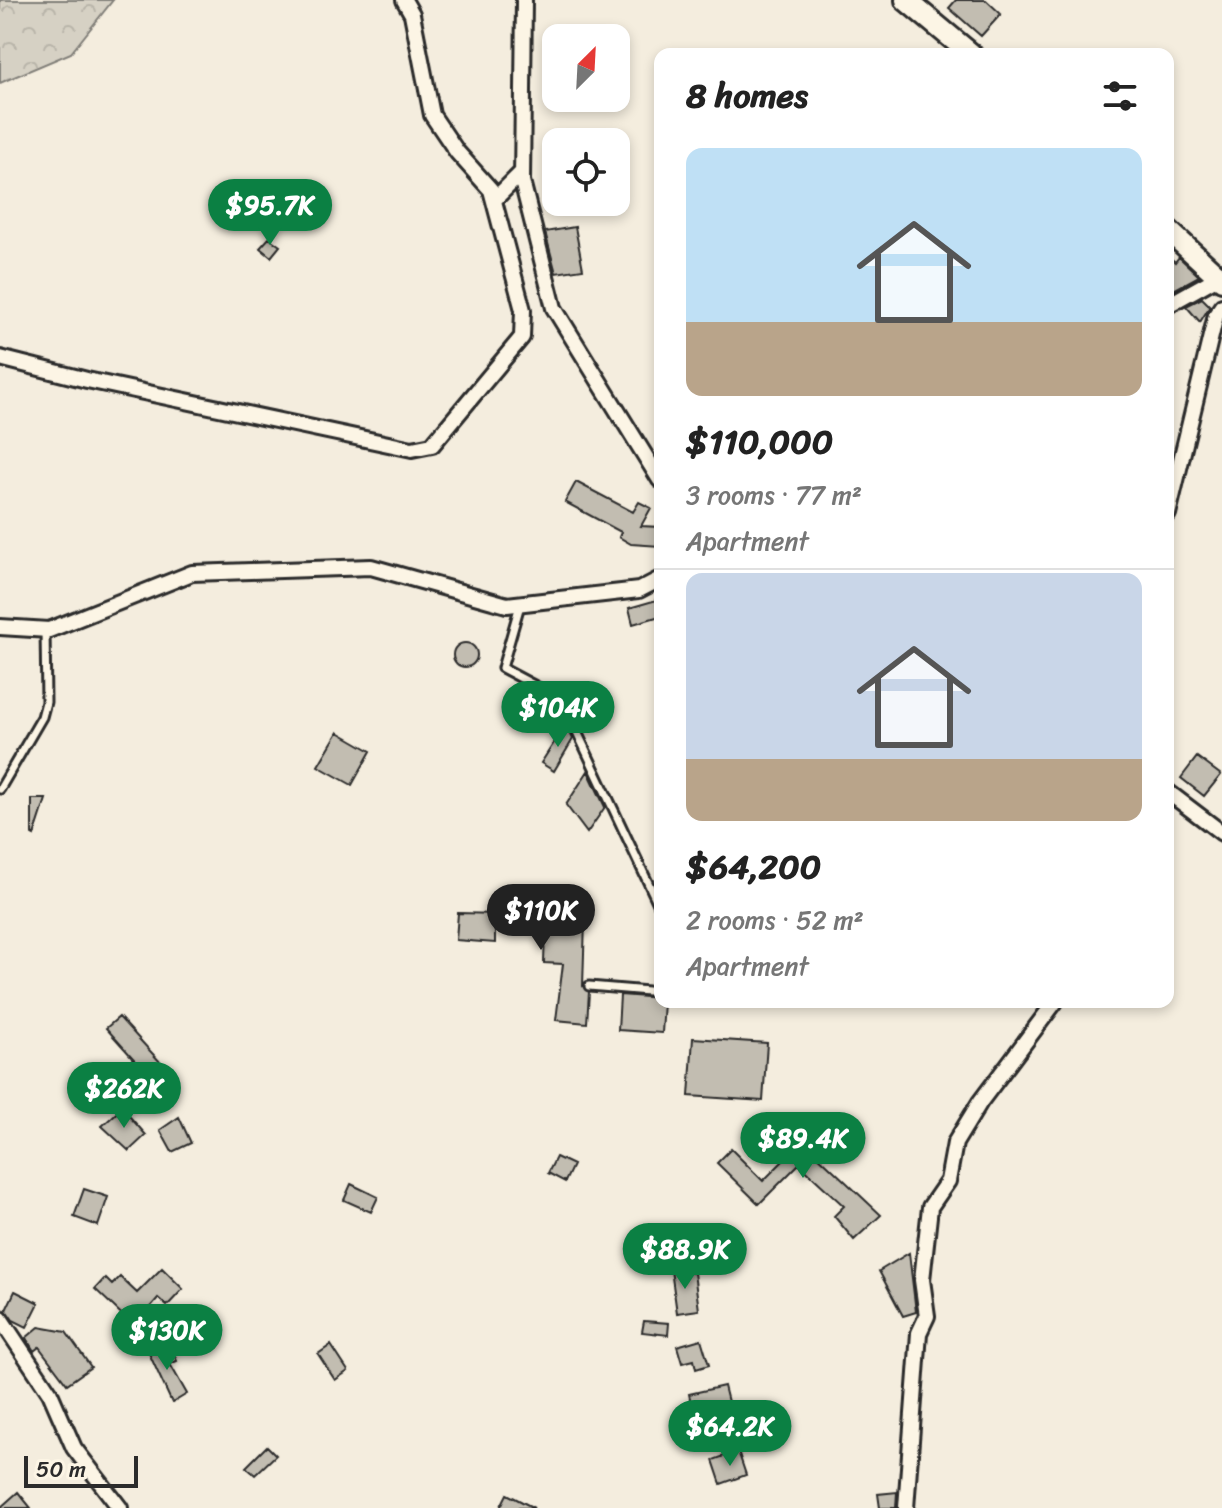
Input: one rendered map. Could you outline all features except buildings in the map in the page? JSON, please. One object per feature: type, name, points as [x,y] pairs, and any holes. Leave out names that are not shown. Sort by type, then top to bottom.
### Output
[{"type":"main road","points":[[906,0],[964,48]]},
{"type":"main road","points":[[1174,236],[1220,278]]},
{"type":"street","points":[[0,358],[87,380],[412,449],[432,445],[522,337],[523,310],[491,190],[432,115],[412,14],[404,0]]},
{"type":"street","points":[[524,0],[522,172],[554,308],[654,470]]},
{"type":"street","points":[[494,200],[522,172]]},
{"type":"street","points":[[1174,302],[1220,278]]},
{"type":"street","points":[[1174,489],[1216,315],[1222,306]]},
{"type":"street","points":[[0,627],[45,630],[192,573],[371,567],[507,605],[639,590],[654,582]]},
{"type":"street","points":[[1174,797],[1222,833]]},
{"type":"street","points":[[906,1508],[919,1333],[927,1316],[922,1280],[930,1207],[948,1181],[955,1143],[980,1102],[1050,1008]]},
{"type":"street","points":[[0,1318],[50,1393],[74,1448],[120,1508]]},
{"type":"lane","points":[[520,605],[502,668],[562,700],[654,895]]},
{"type":"lane","points":[[0,789],[42,717],[46,702],[45,630]]},
{"type":"lane","points":[[589,986],[654,991]]},
{"type":"green space","points":[[0,0],[113,0],[71,53],[0,83]]}]
